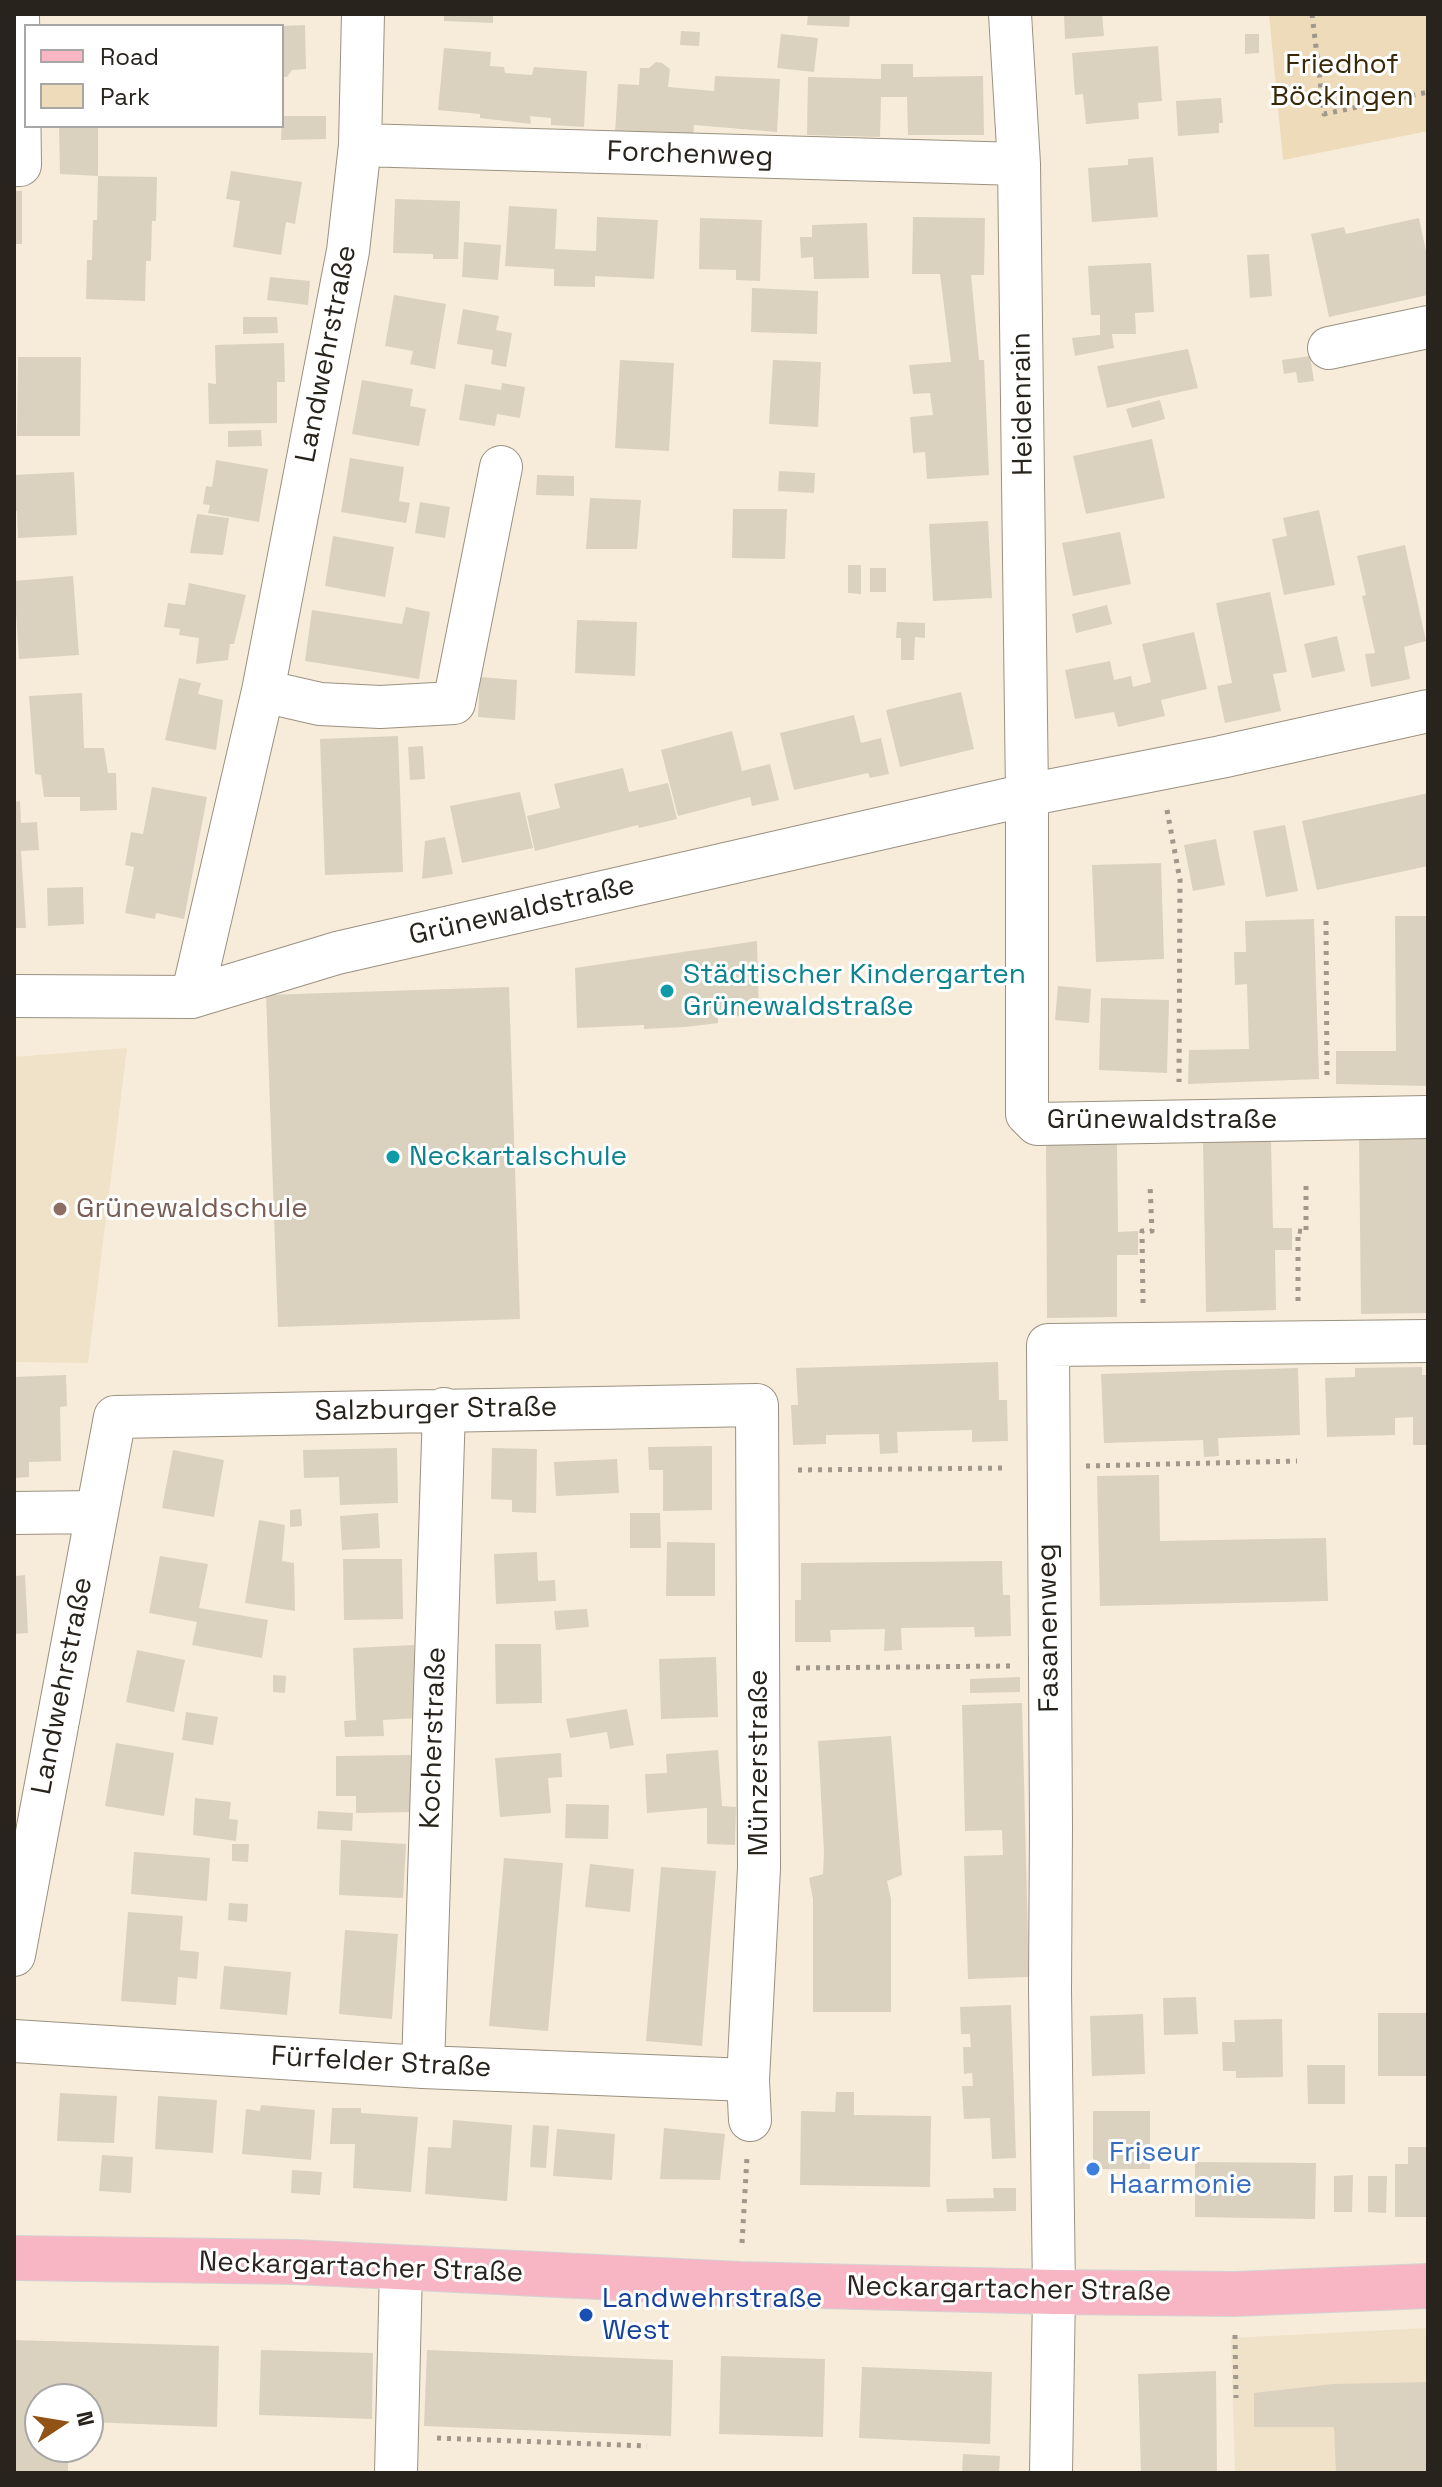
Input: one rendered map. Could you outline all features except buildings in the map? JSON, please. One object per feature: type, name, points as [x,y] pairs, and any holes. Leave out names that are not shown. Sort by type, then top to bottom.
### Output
[{"type":"main road","name":"Neckargartacher Straße","points":[[14,2258],[295,2262],[740,2284],[1054,2292],[1234,2294],[1428,2286]]},
{"type":"street","points":[[14,165],[20,165],[18,14]]},
{"type":"street","name":"Landwehrstraße","points":[[192,997],[263,691],[348,251],[360,145],[363,14]]},
{"type":"street","name":"Heidenrain","points":[[1010,14],[1019,164],[1027,795]]},
{"type":"street","name":"Forchenweg","points":[[360,145],[1019,164]]},
{"type":"street","points":[[1329,348],[1428,327]]},
{"type":"street","points":[[263,691],[320,704],[380,707],[454,703],[501,467]]},
{"type":"street","name":"Grünewaldstraße","points":[[14,996],[192,997],[337,953],[1027,795],[1428,711]]},
{"type":"street","name":"Grünewaldstraße","points":[[1027,795],[1027,1114],[1037,1124],[1428,1117]]},
{"type":"street","name":"Fasanenweg","points":[[1051,2473],[1054,2292],[1048,1345],[1428,1341]]},
{"type":"street","name":"Salzburger Straße","points":[[115,1417],[757,1405]]},
{"type":"street","name":"Münzerstraße","points":[[749,2100],[759,1868],[757,1405]]},
{"type":"street","name":"Kocherstraße","points":[[423,2067],[444,1409]]},
{"type":"street","name":"Landwehrstraße","points":[[14,1955],[20,1884],[115,1417]]},
{"type":"street","points":[[14,1513],[96,1512]]},
{"type":"street","name":"Fürfelder Straße","points":[[14,2041],[423,2067],[749,2100]]},
{"type":"street","points":[[396,2455],[401,2268]]},
{"type":"path","points":[[1312,14],[1324,114],[1428,92]]},
{"type":"path","points":[[1159,769],[1180,880],[1179,1067]]},
{"type":"path","points":[[1326,921],[1327,1075]]},
{"type":"path","points":[[1299,1342],[1298,1231],[1306,1232],[1306,1183]]},
{"type":"path","points":[[1144,1344],[1142,1231],[1152,1231],[1150,1184]]},
{"type":"path","points":[[757,1470],[1297,1461]]},
{"type":"path","points":[[759,1668],[1020,1665]]},
{"type":"path","points":[[740,2284],[749,2100]]},
{"type":"path","points":[[1234,2294],[1236,2398]]},
{"type":"path","points":[[396,2455],[647,2446]]},
{"type":"shaded area","name":"Grünewaldschule","points":[[127,1048],[88,1363],[14,1362],[14,1057]]},
{"type":"shaded area","points":[[1428,2328],[1428,2473],[1235,2473],[1231,2338]]},
{"type":"green space","name":"Friedhof Böckingen","points":[[1269,14],[1428,14],[1428,131],[1283,160]]},
{"type":"place","name":"Städtischer Kindergarten Grünewaldstraße","points":[[667,991]]},
{"type":"place","name":"Neckartalschule","points":[[393,1157]]},
{"type":"place","name":"Grünewaldschule","points":[[60,1209]]},
{"type":"place","name":"Friseur Haarmonie","points":[[1093,2169]]},
{"type":"place","name":"Landwehrstraße West","points":[[586,2315]]}]
